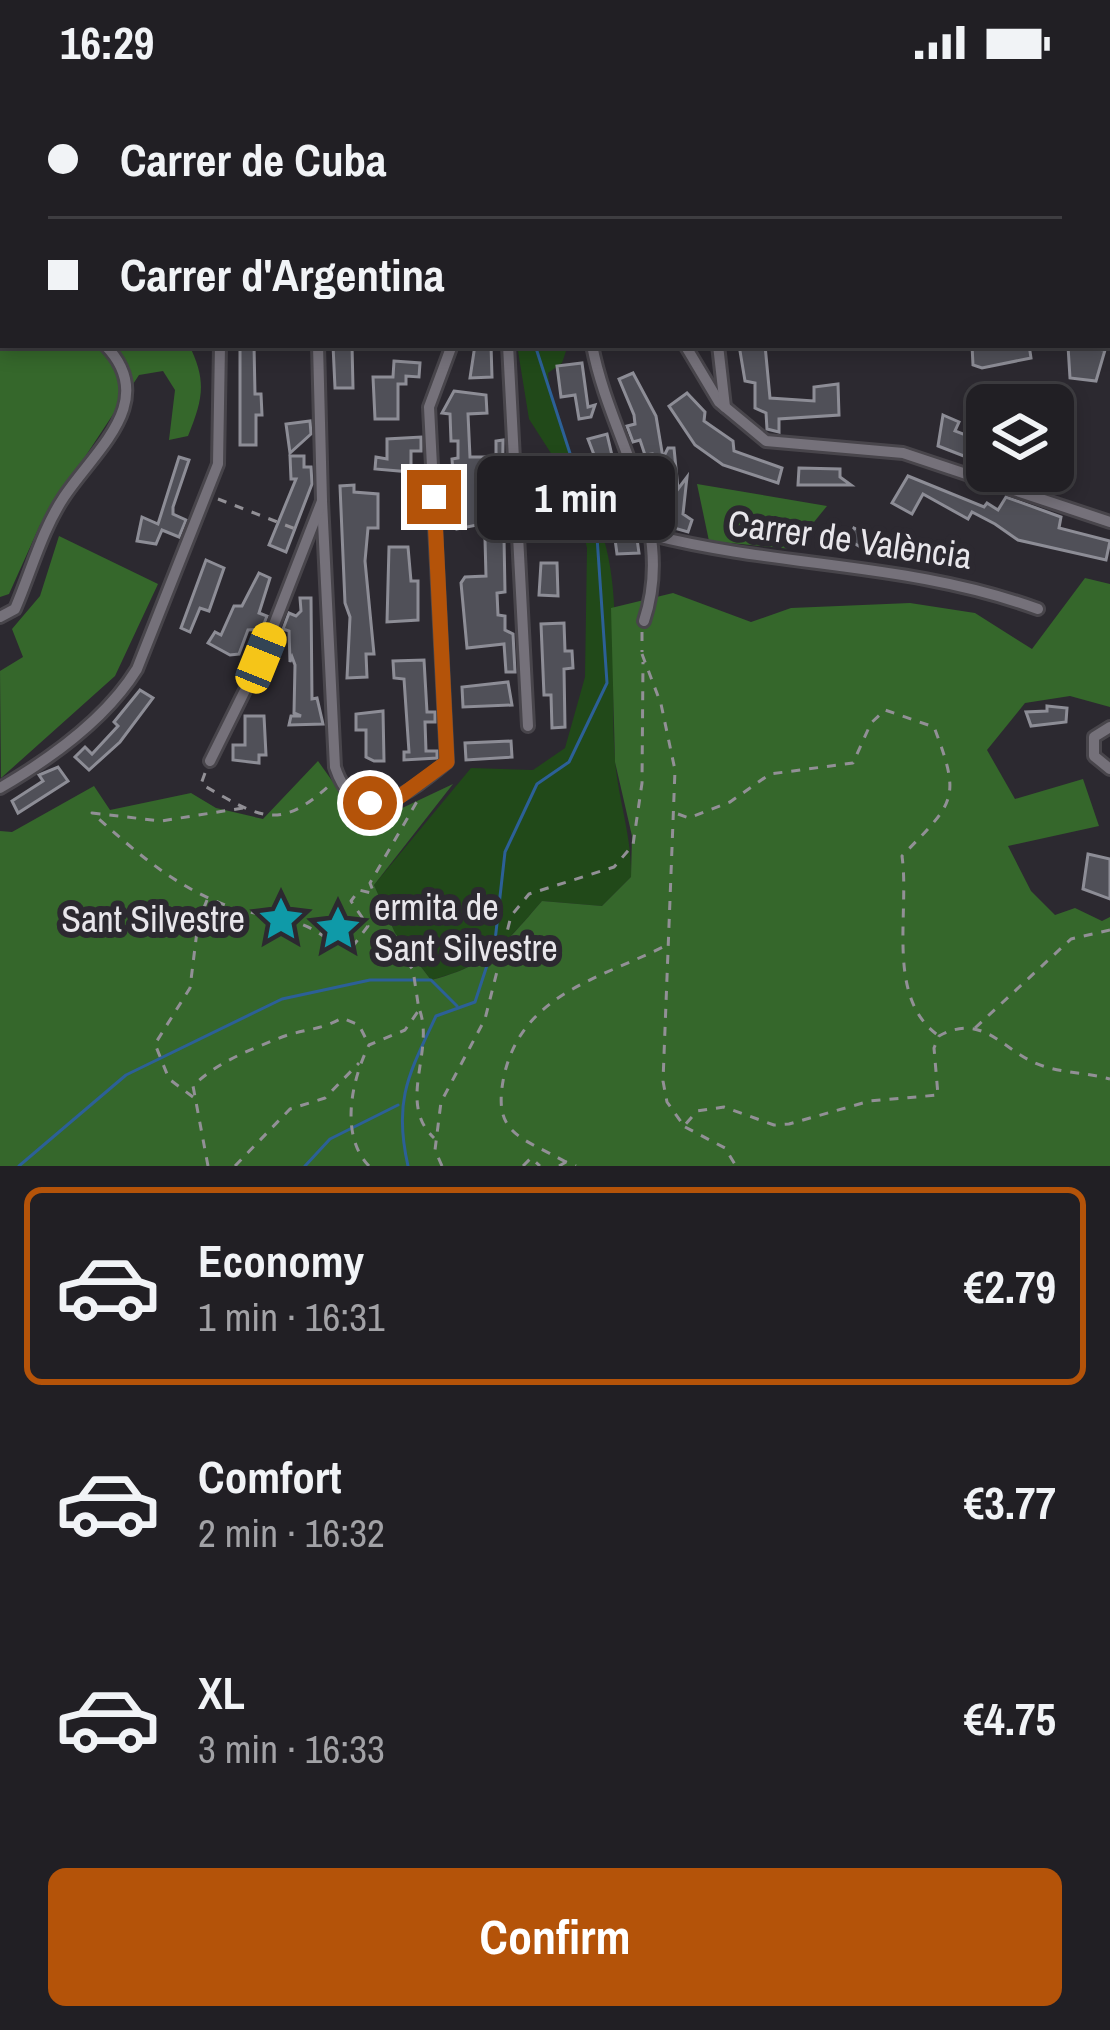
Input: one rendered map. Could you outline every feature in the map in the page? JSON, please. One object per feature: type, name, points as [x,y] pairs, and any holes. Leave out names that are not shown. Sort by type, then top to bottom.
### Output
[{"type":"street","points":[[0,617],[15,609],[65,496],[117,430],[127,390],[119,362],[107,348]]},
{"type":"street","points":[[0,788],[36,767],[125,687],[208,495],[222,437],[220,348]]},
{"type":"street","points":[[318,348],[338,776],[356,796],[383,804],[447,762],[428,407],[451,348]]},
{"type":"street","points":[[508,348],[528,725]]},
{"type":"street","points":[[593,348],[652,535],[656,590],[644,621]]},
{"type":"street","points":[[687,348],[725,409],[766,441],[903,454],[1110,521]]},
{"type":"street","points":[[718,348],[725,409]]},
{"type":"street","points":[[211,761],[311,536],[322,501]]},
{"type":"street","name":"Carrer de València","points":[[652,535],[705,548],[915,573],[974,586],[1037,609]]},
{"type":"street","points":[[1110,727],[1094,736],[1094,756],[1110,769]]},
{"type":"path","points":[[208,495],[311,536]]},
{"type":"path","points":[[442,1166],[436,1140],[441,1102],[490,1006],[505,933],[518,904],[529,894],[614,867],[633,845],[642,783],[644,621]]},
{"type":"path","points":[[642,654],[661,704],[675,770],[663,1082],[667,1102],[684,1126],[725,1148],[736,1166]]},
{"type":"path","points":[[676,814],[688,818],[730,802],[770,774],[853,763],[872,723],[885,710],[934,727],[952,774],[951,793],[938,821],[902,856],[904,971],[921,1023],[939,1036]]},
{"type":"path","points":[[211,761],[200,784],[243,808],[287,817],[302,811],[338,776]]},
{"type":"path","points":[[432,785],[394,834],[370,883],[393,943],[413,970],[423,1019],[418,1120],[436,1140]]},
{"type":"path","points":[[243,808],[161,821],[92,813],[167,880],[262,915],[307,921],[332,942],[353,946],[362,936],[368,926],[351,901],[359,890],[373,893]]},
{"type":"path","points":[[194,1098],[169,1079],[154,1044],[190,988],[198,923],[208,897]]},
{"type":"path","points":[[332,942],[339,929]]},
{"type":"path","points":[[975,1028],[1011,988],[1071,939],[1110,931]]},
{"type":"path","points":[[576,1166],[504,1124],[497,1109],[510,1051],[547,1002],[666,946]]},
{"type":"path","points":[[368,1166],[359,1156],[350,1096],[361,1060],[369,1045],[405,1030],[419,1010]]},
{"type":"path","points":[[208,1166],[193,1086],[215,1064],[249,1055],[280,1037],[319,1032],[342,1018],[359,1025],[369,1045]]},
{"type":"path","points":[[987,1018],[991,1032]]},
{"type":"path","points":[[684,1126],[697,1111],[724,1107],[774,1125],[870,1101],[929,1099],[938,1095],[934,1048],[939,1036],[952,1029],[991,1032],[1043,1066],[1110,1079]]},
{"type":"path","points":[[235,1166],[290,1109],[325,1098],[361,1060]]},
{"type":"path","points":[[523,1166],[531,1158],[540,1166]]},
{"type":"path","points":[[559,1166],[566,1162]]},
{"type":"green space","points":[[0,348],[190,348],[201,390],[188,436],[169,440],[175,390],[163,371],[139,375],[40,525],[9,594],[0,597]]},
{"type":"green space","points":[[517,348],[567,348],[562,363],[548,373],[557,418],[600,525],[611,573],[615,759],[631,877],[602,906],[542,901],[494,951],[467,968],[431,980],[395,933],[374,885],[471,768],[533,770],[565,748],[585,677],[587,548],[572,486],[529,419]]},
{"type":"green space","points":[[697,484],[827,506],[792,549],[709,541]]},
{"type":"green space","points":[[59,536],[158,584],[115,676],[1,778],[0,671],[23,657],[12,629],[40,596]]},
{"type":"green space","points":[[1085,578],[1110,584],[1110,707],[1070,696],[1025,703],[987,750],[1015,799],[1083,779],[1099,826],[1008,846],[1031,891],[1055,915],[1075,908],[1102,921],[1110,917],[1110,1166],[0,1166],[0,831],[12,832],[94,786],[110,810],[191,793],[216,808],[263,819],[318,761],[343,796],[381,818],[453,784],[374,885],[395,933],[431,980],[482,960],[542,901],[602,906],[631,877],[632,836],[615,762],[611,608],[673,593],[751,622],[791,608],[910,603],[975,613],[1032,649]]},
{"type":"building","points":[[240,348],[254,348],[255,394],[261,394],[262,415],[256,415],[256,445],[240,445]]},
{"type":"building","points":[[333,348],[352,348],[353,388],[335,388]]},
{"type":"building","points":[[475,348],[491,348],[492,377],[470,378]]},
{"type":"building","points":[[740,348],[765,348],[770,398],[814,401],[814,387],[838,384],[839,415],[779,419],[779,432],[767,429],[766,413],[755,408],[755,383],[745,381]]},
{"type":"building","points":[[972,348],[1029,348],[1031,358],[982,368],[973,365]]},
{"type":"building","points":[[1068,348],[1105,350],[1096,381],[1070,378]]},
{"type":"building","points":[[394,361],[420,363],[419,377],[406,376],[406,384],[398,384],[398,419],[375,419],[373,377],[393,377]]},
{"type":"building","points":[[582,363],[588,407],[595,405],[591,417],[579,419],[575,395],[561,397],[557,366]]},
{"type":"building","points":[[633,373],[656,416],[663,458],[668,448],[674,448],[678,489],[687,477],[683,514],[692,520],[688,532],[667,526],[675,501],[663,500],[665,475],[652,476],[652,454],[645,455],[640,440],[633,442],[627,426],[635,424],[634,415],[619,379]]},
{"type":"building","points":[[454,391],[486,395],[487,413],[468,414],[470,457],[496,457],[496,441],[503,440],[502,520],[457,529],[452,459],[458,458],[458,441],[451,441],[450,414],[442,413]]},
{"type":"building","points":[[687,393],[705,412],[704,421],[733,441],[734,451],[782,468],[778,483],[723,465],[695,445],[669,406]]},
{"type":"building","points":[[943,415],[959,422],[955,431],[966,435],[966,457],[938,446]]},
{"type":"building","points":[[310,421],[311,434],[290,453],[286,424]]},
{"type":"building","points":[[607,434],[614,464],[631,496],[639,553],[617,554],[609,494],[588,439]]},
{"type":"building","points":[[421,437],[421,451],[411,451],[411,472],[375,469],[376,457],[387,459],[387,439]]},
{"type":"building","points":[[290,456],[304,456],[304,467],[311,467],[312,484],[286,552],[269,545],[296,479],[291,479]]},
{"type":"building","points":[[179,457],[189,460],[173,507],[173,514],[186,520],[179,537],[162,530],[156,544],[137,541],[142,517],[158,524]]},
{"type":"building","points":[[799,468],[840,469],[840,477],[851,485],[798,485]]},
{"type":"building","points":[[411,470],[422,470],[425,524],[408,524]]},
{"type":"building","points":[[539,475],[551,475],[551,490],[567,493],[567,511],[556,511],[554,537],[535,538]]},
{"type":"building","points":[[908,476],[984,507],[987,503],[998,510],[1006,497],[1061,517],[1059,528],[1110,541],[1106,560],[1018,540],[972,512],[968,519],[923,494],[912,514],[892,503]]},
{"type":"building","points":[[354,485],[354,492],[378,494],[378,528],[368,528],[365,561],[374,654],[366,654],[367,677],[347,678],[350,617],[345,603],[340,486]]},
{"type":"building","points":[[854,528],[870,535],[876,530],[893,541],[888,551],[870,544],[866,550],[848,540]]},
{"type":"building","points":[[504,538],[505,592],[497,593],[498,615],[505,616],[505,630],[513,634],[515,672],[506,672],[504,644],[467,648],[461,583],[465,577],[486,576],[485,539]]},
{"type":"building","points":[[389,547],[408,547],[411,581],[418,581],[418,620],[387,622]]},
{"type":"building","points":[[206,560],[224,568],[209,611],[200,608],[190,632],[181,628]]},
{"type":"building","points":[[541,563],[557,563],[558,596],[539,595]]},
{"type":"building","points":[[259,573],[270,578],[259,613],[267,616],[262,629],[248,630],[239,654],[230,655],[208,643],[215,632],[221,635],[234,606],[242,606]]},
{"type":"building","points":[[300,598],[311,598],[312,699],[317,698],[323,724],[289,725],[291,716],[301,716],[294,713],[295,665],[292,657],[290,662],[289,631],[283,629],[289,613],[296,616],[301,611]]},
{"type":"building","points":[[564,623],[565,651],[572,651],[573,668],[564,669],[565,727],[552,728],[551,695],[544,695],[541,624]]},
{"type":"building","points":[[424,660],[427,712],[435,712],[435,722],[425,722],[426,751],[437,751],[437,758],[404,760],[404,752],[409,752],[404,679],[394,678],[393,661]]},
{"type":"building","points":[[508,682],[512,705],[463,707],[462,687]]},
{"type":"building","points":[[140,690],[153,698],[120,742],[89,770],[75,757],[85,747],[92,754],[118,726],[114,722]]},
{"type":"building","points":[[1047,706],[1067,708],[1066,722],[1031,726],[1026,712],[1047,711]]},
{"type":"building","points":[[383,711],[384,761],[374,761],[366,757],[366,730],[356,730],[356,714]]},
{"type":"building","points":[[245,716],[264,716],[266,755],[259,755],[259,763],[233,760],[233,745],[245,745]]},
{"type":"building","points":[[511,741],[512,757],[466,760],[465,743]]},
{"type":"building","points":[[58,767],[68,781],[18,813],[12,801],[43,781],[39,775]]},
{"type":"building","points":[[1088,854],[1110,859],[1110,899],[1083,889]]},
{"type":"waterway","points":[[408,1166],[403,1105],[418,1055],[436,1016],[475,1002],[495,941],[505,852],[537,784],[569,762],[607,683],[597,537],[536,348]]},
{"type":"waterway","points":[[19,1166],[126,1075],[282,999],[370,980],[431,980],[457,1006]]},
{"type":"waterway","points":[[305,1166],[330,1139],[398,1105]]},
{"type":"place","name":"Sant Silvestre","points":[[281,919]]},
{"type":"place","name":"ermita de Sant Silvestre","points":[[338,928]]},
{"type":"route","points":[[370,803],[391,803],[447,762],[434,497]]}]
